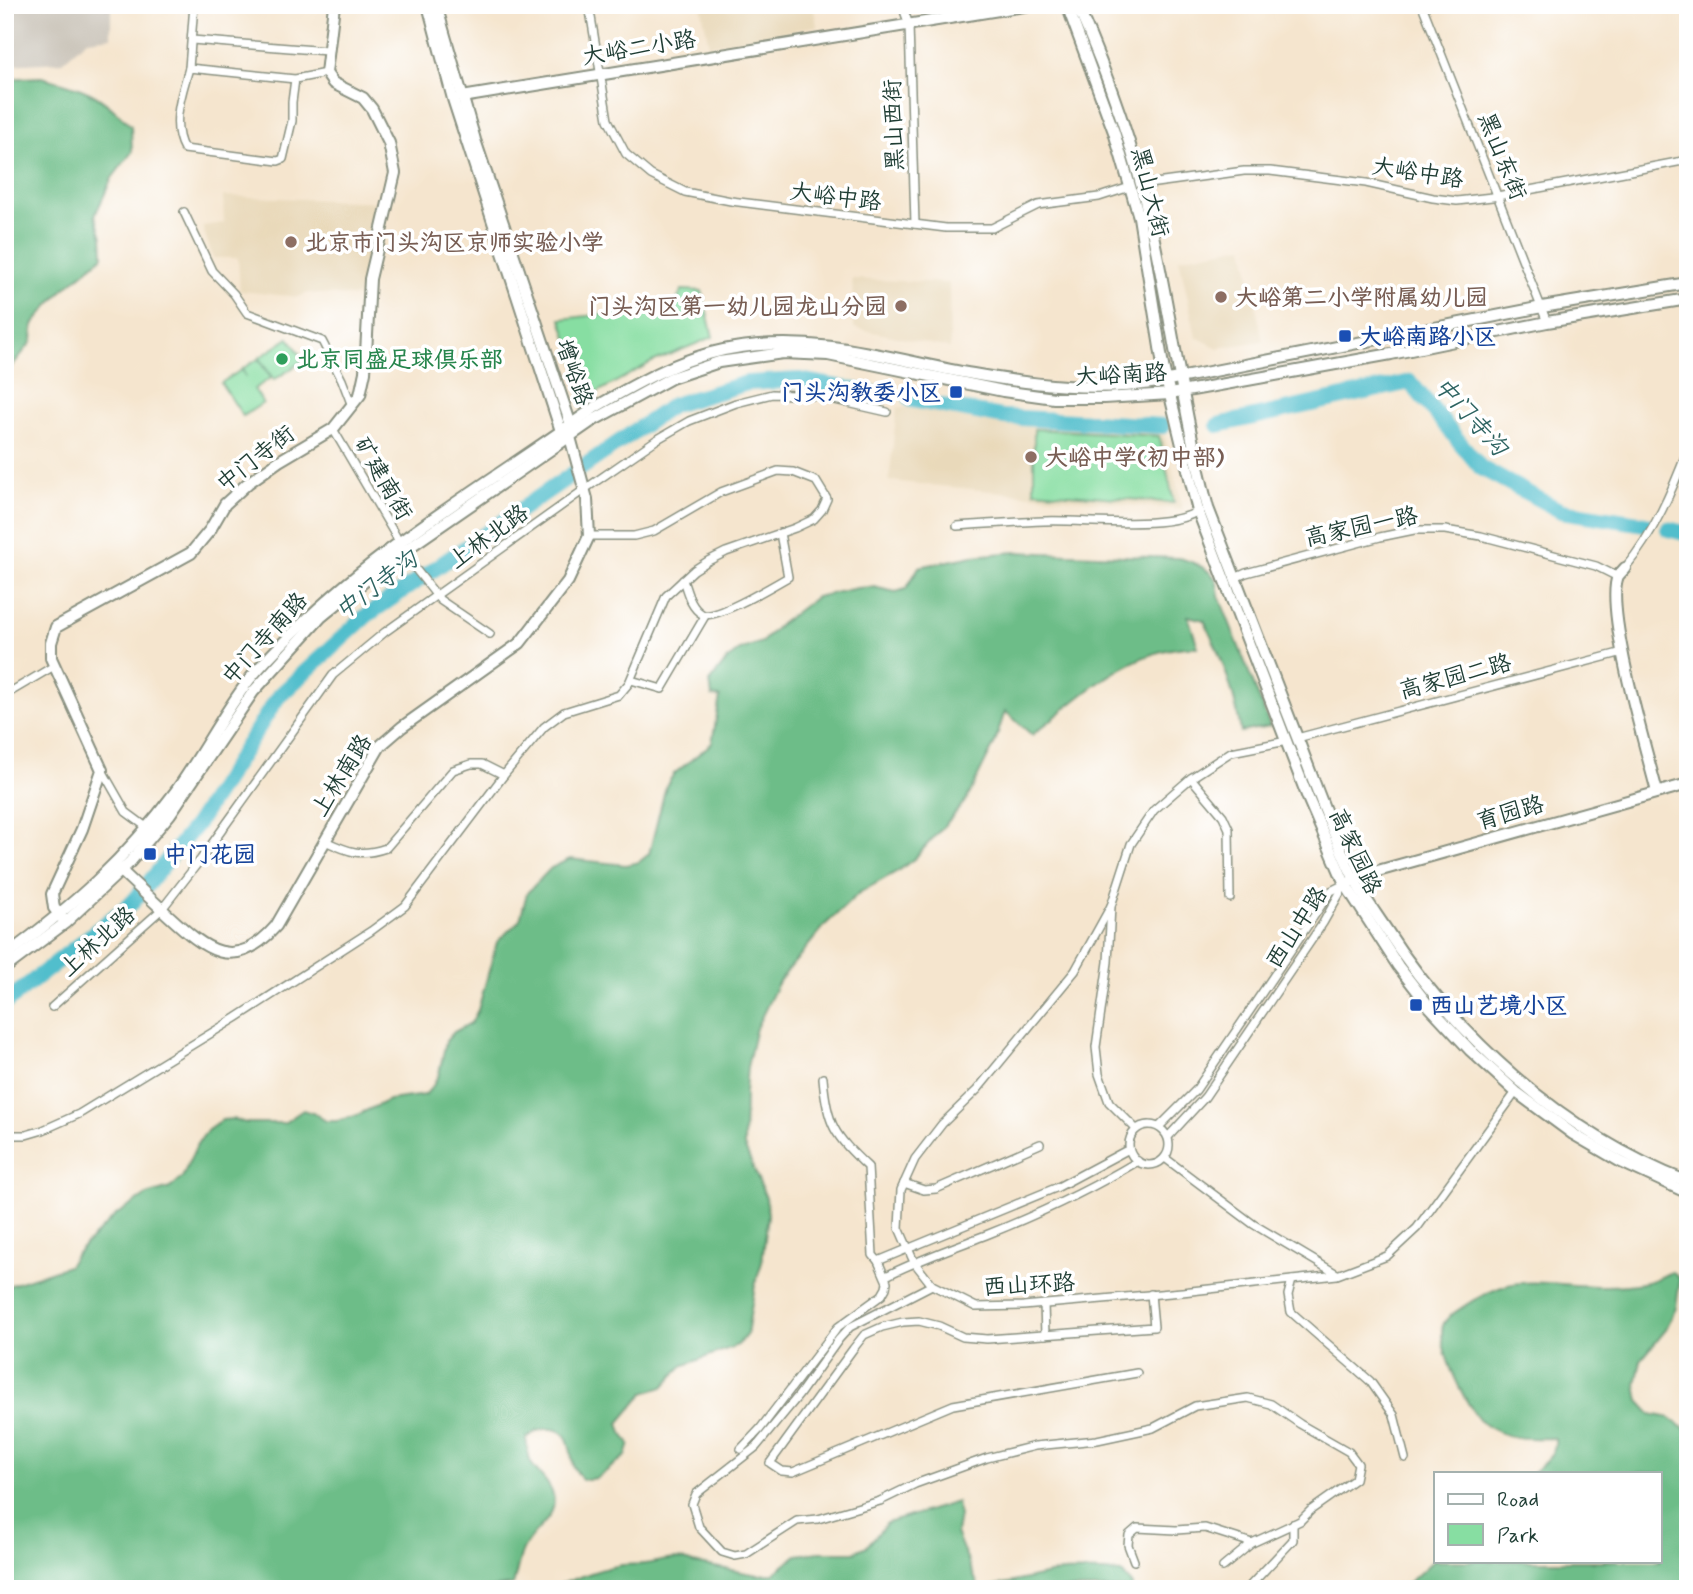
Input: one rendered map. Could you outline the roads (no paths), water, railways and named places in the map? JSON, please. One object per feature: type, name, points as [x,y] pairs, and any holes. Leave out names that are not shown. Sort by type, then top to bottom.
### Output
[{"type":"main road","points":[[326,73],[334,5]]},
{"type":"main road","name":"增峪路","points":[[428,5],[453,99],[566,434]]},
{"type":"main road","name":"增峪路","points":[[436,5],[462,97],[571,425],[566,434]]},
{"type":"main road","name":"大峪二小路","points":[[462,97],[1030,5]]},
{"type":"main road","name":"黑山大街","points":[[1067,5],[1095,75],[1156,251],[1182,393]]},
{"type":"main road","name":"黑山大街","points":[[1077,5],[1106,74],[1135,186],[1170,394]]},
{"type":"main road","name":"中门寺街","points":[[102,770],[51,659],[51,643],[56,627],[191,553],[210,530],[225,504],[248,483],[289,454],[333,429],[360,395],[365,372],[370,279],[396,173],[389,143],[372,109],[363,98],[333,83],[326,73]]},
{"type":"main road","name":"大峪南路","points":[[571,425],[631,386],[678,363],[740,346],[797,342],[837,346],[973,374],[1068,386],[1109,387],[1180,378],[1542,307],[1688,283]]},
{"type":"main road","name":"大峪南路","points":[[566,434],[671,378],[719,362],[783,353],[828,355],[1003,391],[1054,398],[1104,398],[1182,393],[1391,355],[1547,322],[1688,299]]},
{"type":"main road","name":"高家园路","points":[[1182,393],[1208,508],[1292,740],[1308,798],[1391,956],[1429,1006],[1470,1050],[1516,1092],[1573,1134],[1621,1162],[1688,1193]]},
{"type":"main road","name":"高家园路","points":[[1170,394],[1198,511],[1292,740]]},
{"type":"main road","name":"上林南路","points":[[118,868],[202,946],[235,953],[253,947],[276,926],[380,746],[402,727],[520,643],[568,581],[589,536],[583,484],[576,454],[566,434]]},
{"type":"main road","name":"中门寺南路","points":[[5,968],[118,868],[204,767],[246,701],[321,617],[401,547],[566,434]]},
{"type":"main road","points":[[1621,572],[1615,600],[1617,629],[1657,792]]},
{"type":"main road","points":[[62,920],[54,908],[52,894],[82,829],[102,770]]},
{"type":"main road","name":"育园路","points":[[1350,882],[1367,874],[1688,784]]},
{"type":"main road","name":"高家园路","points":[[1350,882],[1422,980],[1491,1057],[1549,1104],[1615,1148],[1688,1182]]},
{"type":"main road","name":"中门寺南路","points":[[5,956],[62,920]]},
{"type":"street","points":[[194,5],[189,68],[177,121],[184,149],[278,161],[283,159],[292,121],[295,79]]},
{"type":"street","name":"大峪中路","points":[[589,5],[608,120],[626,154],[651,175],[685,192],[766,206],[915,225],[992,228],[1038,205],[1112,194],[1135,186],[1244,171],[1270,171],[1366,183],[1457,201],[1499,196],[1688,160]]},
{"type":"street","name":"黑山西街","points":[[902,5],[909,25],[915,225]]},
{"type":"street","name":"黑山东街","points":[[1422,5],[1547,322]]},
{"type":"street","points":[[191,40],[327,51]]},
{"type":"street","points":[[189,68],[295,79],[326,73]]},
{"type":"street","name":"矿建南街","points":[[184,212],[212,271],[234,294],[247,313],[322,341],[352,406]]},
{"type":"street","name":"上林北路","points":[[51,1007],[162,909],[333,675],[385,632],[437,596],[583,484],[689,421],[772,394],[817,396],[887,412]]},
{"type":"street","name":"矿建南街","points":[[333,429],[414,567],[437,596],[490,634]]},
{"type":"street","points":[[1621,572],[1637,553],[1670,496],[1688,449]]},
{"type":"street","points":[[5,1135],[26,1135],[79,1114],[236,1018],[405,906],[504,775],[544,727],[564,712],[619,695],[631,680],[666,597],[708,561],[814,519],[827,499],[824,490],[816,481],[793,472],[778,471],[721,492],[654,531],[634,536],[589,536]]},
{"type":"street","points":[[957,526],[1044,520],[1158,523],[1187,518],[1198,511]]},
{"type":"street","name":"高家园一路","points":[[1235,578],[1414,530],[1445,530],[1481,536],[1621,572]]},
{"type":"street","points":[[631,680],[662,689],[705,616],[722,612],[788,578],[780,533]]},
{"type":"street","points":[[684,580],[691,602],[705,616]]},
{"type":"street","name":"高家园二路","points":[[1292,740],[1623,652]]},
{"type":"street","points":[[5,695],[54,666]]},
{"type":"street","name":"西山环路","points":[[1292,740],[1231,752],[1191,778],[1154,810],[1131,844],[1111,906],[1075,971],[977,1090],[942,1124],[915,1159],[901,1191],[899,1228],[914,1262],[932,1285],[976,1307],[1044,1304],[1337,1275],[1387,1256],[1417,1228],[1516,1092]]},
{"type":"street","points":[[325,841],[353,853],[371,853],[386,848],[453,770],[471,764],[482,764],[504,775]]},
{"type":"street","points":[[102,770],[126,812],[152,830]]},
{"type":"street","points":[[1191,778],[1223,816],[1229,829],[1230,898]]},
{"type":"street","name":"西山中路","points":[[1159,1127],[1196,1090],[1331,891],[1350,882]]},
{"type":"street","name":"西山中路","points":[[1168,1137],[1205,1097],[1350,882]]},
{"type":"street","points":[[1111,906],[1108,962],[1096,1047],[1099,1074],[1110,1102],[1136,1129]]},
{"type":"street","points":[[741,1449],[838,1326],[882,1295],[886,1288],[886,1276],[873,1255],[868,1167],[846,1146],[830,1123],[823,1078]]},
{"type":"street","points":[[886,1276],[1069,1199],[1138,1161],[1155,1164],[1165,1158],[1170,1146],[1168,1137],[1159,1127],[1146,1125],[1136,1129],[1129,1140],[1129,1149],[1138,1161]]},
{"type":"street","points":[[904,1183],[924,1190],[936,1189],[1040,1144]]},
{"type":"street","points":[[878,1261],[1058,1186],[1129,1149]]},
{"type":"street","points":[[1165,1158],[1252,1224],[1337,1275]]},
{"type":"street","points":[[1292,1280],[1287,1295],[1291,1312],[1339,1352],[1376,1388],[1394,1415],[1405,1458]]},
{"type":"street","points":[[932,1285],[850,1327],[756,1447],[696,1494],[692,1504],[699,1527],[722,1552],[735,1556],[746,1554],[797,1521],[818,1519],[880,1501],[915,1484],[987,1458],[1035,1446],[1097,1440],[1153,1428],[1195,1406],[1248,1398],[1271,1404],[1300,1424],[1349,1451],[1358,1464],[1355,1479],[1293,1524],[1252,1543],[1223,1567]]},
{"type":"street","points":[[1137,1373],[953,1405],[793,1472],[782,1471],[770,1462],[864,1335],[882,1327],[919,1321],[939,1326],[963,1337],[987,1339],[1154,1327],[1151,1294]]},
{"type":"street","points":[[1044,1304],[1045,1335]]},
{"type":"street","points":[[1247,1589],[1293,1540],[1293,1524]]},
{"type":"street","points":[[1134,1561],[1128,1545],[1129,1535],[1137,1528],[1205,1528],[1252,1543]]},
{"type":"waterway","name":"中门寺沟","points":[[5,1003],[133,902],[196,825],[278,697],[366,616],[673,405],[747,383],[800,380],[883,395]]},
{"type":"waterway","name":"中门寺沟","points":[[1218,425],[1410,382],[1481,468],[1561,511],[1645,524]]},
{"type":"waterway","name":"中门寺沟","points":[[911,400],[1003,417],[1163,426]]},
{"type":"waterway","name":"中门寺沟","points":[[1668,529],[1688,534]]},
{"type":"place","name":"北京市门头沟区京师实验小学","points":[[291,242]]},
{"type":"place","name":"大峪第二小学附属幼儿园","points":[[1221,297]]},
{"type":"place","name":"门头沟区第一幼儿园龙山分园","points":[[901,306]]},
{"type":"place","name":"大峪南路小区","points":[[1345,336]]},
{"type":"place","name":"北京同盛足球俱乐部","points":[[282,359]]},
{"type":"place","name":"门头沟教委小区","points":[[956,392]]},
{"type":"place","name":"大峪中学(初中部)","points":[[1031,457]]},
{"type":"place","name":"中门花园","points":[[150,854]]},
{"type":"place","name":"西山艺境小区","points":[[1416,1005]]}]
